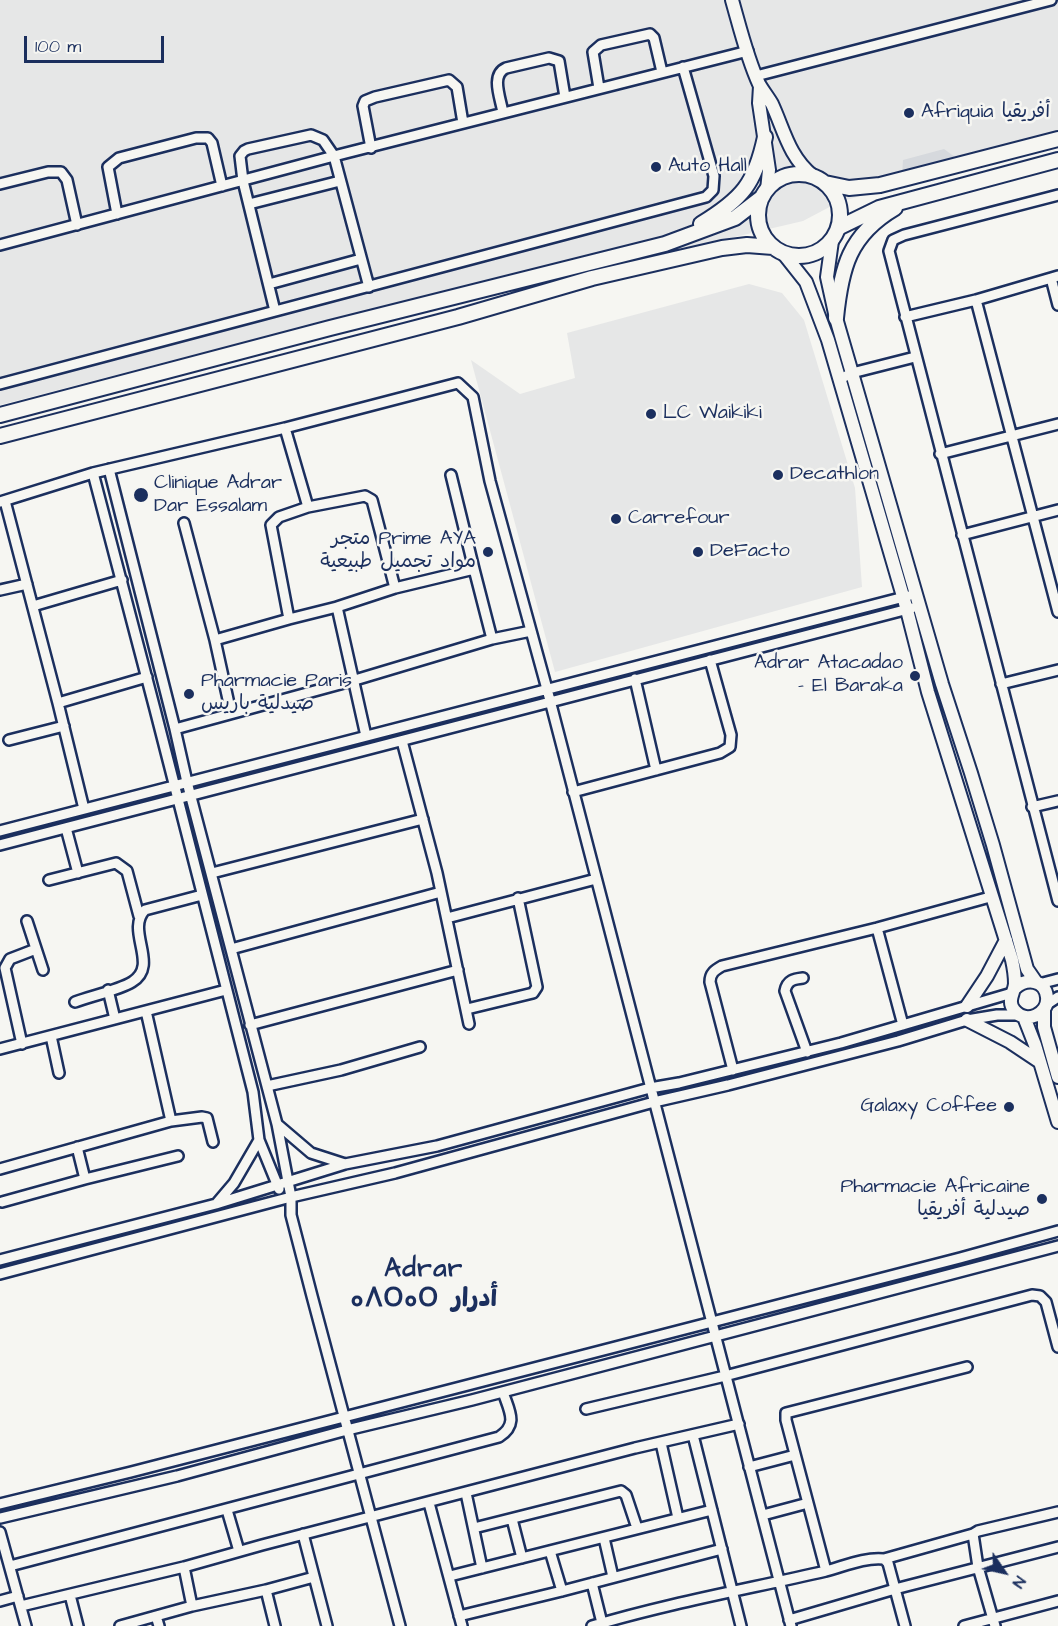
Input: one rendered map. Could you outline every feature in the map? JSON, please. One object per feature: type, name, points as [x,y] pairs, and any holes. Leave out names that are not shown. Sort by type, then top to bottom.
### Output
[{"type":"highway","points":[[665,244],[719,213],[744,191],[758,167],[765,137]]},
{"type":"highway","points":[[0,415],[330,328],[665,244],[735,218],[777,180],[791,174],[813,176],[825,183],[849,188],[880,184],[1058,139]]},
{"type":"highway","points":[[0,436],[592,279],[722,248],[747,245],[801,256],[809,255],[825,247],[835,234],[868,212],[912,198],[1058,160]]},
{"type":"highway","points":[[825,183],[838,202],[840,219],[835,234]]},
{"type":"highway","points":[[764,194],[758,219],[765,239],[778,250]]},
{"type":"highway","points":[[836,318],[841,278],[846,261],[856,242],[883,215],[912,198]]},
{"type":"main road","points":[[732,0],[758,81],[771,102],[792,152],[800,164],[813,176]]},
{"type":"main road","points":[[758,81],[769,170],[764,194]]},
{"type":"main road","points":[[835,234],[827,277],[836,318],[942,684],[990,835],[1027,969],[1046,993],[1044,1027],[1058,1077]]},
{"type":"main road","points":[[778,250],[800,273],[812,294],[840,379],[905,603],[928,692],[965,807],[990,897],[1006,940],[1015,973],[1011,1005],[1022,1016],[1040,1062],[1058,1122]]},
{"type":"main road","points":[[967,1006],[987,976],[1006,940]]},
{"type":"main road","points":[[1013,990],[1024,981],[1037,983]]},
{"type":"main road","points":[[1022,1016],[1035,1016],[1045,1008]]},
{"type":"main road","points":[[967,1020],[999,1036],[1040,1062]]},
{"type":"street","points":[[758,81],[1030,3],[1051,0]]},
{"type":"street","points":[[599,88],[592,52],[601,45],[650,34],[654,38],[662,72]]},
{"type":"street","points":[[0,245],[334,156],[748,51]]},
{"type":"street","points":[[503,113],[497,77],[500,71],[506,68],[549,58],[556,59],[559,62],[565,97]]},
{"type":"street","points":[[0,384],[706,197],[713,190],[714,176],[683,67]]},
{"type":"street","points":[[371,148],[363,106],[365,100],[375,97],[449,80],[456,87],[463,123]]},
{"type":"street","points":[[275,310],[243,181],[240,156],[248,150],[311,135],[324,140],[334,156],[369,287]]},
{"type":"street","points":[[117,214],[108,167],[119,158],[196,138],[208,138],[212,144],[222,186]]},
{"type":"street","points":[[0,184],[48,172],[61,172],[68,180],[77,225]]},
{"type":"street","points":[[249,204],[340,181]]},
{"type":"street","points":[[1058,195],[904,235],[893,240],[889,251],[1058,902]]},
{"type":"street","points":[[269,284],[361,258]]},
{"type":"street","points":[[905,317],[976,300],[1055,277],[1058,305]]},
{"type":"street","points":[[976,300],[1058,612]]},
{"type":"street","points":[[840,379],[852,373],[915,357]]},
{"type":"street","points":[[84,809],[33,606],[2,501],[93,472],[285,428],[458,382],[473,397],[490,481],[551,703],[790,1623],[895,1589],[1058,1547]]},
{"type":"street","points":[[940,454],[1058,424]]},
{"type":"street","points":[[285,428],[309,507]]},
{"type":"street","points":[[109,468],[190,794],[277,1124],[288,1183],[286,1198]]},
{"type":"street","points":[[93,472],[253,1092],[259,1140],[286,1198],[291,1215],[400,1626]]},
{"type":"street","points":[[451,475],[492,639]]},
{"type":"street","points":[[289,619],[271,525],[279,517],[309,507],[365,496],[370,498],[394,588]]},
{"type":"street","points":[[962,535],[1058,510]]},
{"type":"street","points":[[184,523],[215,640],[231,713]]},
{"type":"street","points":[[215,640],[337,607],[394,588],[474,569]]},
{"type":"street","points":[[33,606],[122,580]]},
{"type":"street","points":[[0,590],[27,584]]},
{"type":"street","points":[[0,831],[461,713],[547,688],[918,600]]},
{"type":"street","points":[[0,844],[551,703],[710,660],[905,603]]},
{"type":"street","points":[[337,607],[366,736]]},
{"type":"street","points":[[175,729],[355,680],[492,639],[531,631]]},
{"type":"street","points":[[573,792],[720,753],[730,747],[731,735],[710,660]]},
{"type":"street","points":[[1001,684],[1058,670]]},
{"type":"street","points":[[58,703],[147,677]]},
{"type":"street","points":[[635,679],[656,770]]},
{"type":"street","points":[[9,740],[64,726]]},
{"type":"street","points":[[402,741],[441,892],[469,1024]]},
{"type":"street","points":[[1032,807],[1058,801]]},
{"type":"street","points":[[212,873],[423,819]]},
{"type":"street","points":[[66,828],[78,873]]},
{"type":"street","points":[[49,880],[116,863],[127,871],[139,916],[137,924],[144,965],[141,974],[132,982],[75,1002]]},
{"type":"street","points":[[447,918],[596,879]]},
{"type":"street","points":[[231,949],[441,892]]},
{"type":"street","points":[[139,916],[145,910],[202,895]]},
{"type":"street","points":[[733,1070],[710,982],[714,971],[722,966],[877,928],[990,897]]},
{"type":"street","points":[[467,1009],[533,993],[537,987],[518,898]]},
{"type":"street","points":[[27,921],[44,970]]},
{"type":"street","points":[[877,928],[903,1025]]},
{"type":"street","points":[[21,1044],[5,968],[10,959],[36,949]]},
{"type":"street","points":[[250,1025],[458,970]]},
{"type":"street","points":[[803,978],[792,980],[786,985],[785,991],[807,1052]]},
{"type":"street","points":[[1037,983],[1058,979]]},
{"type":"street","points":[[108,990],[115,1019]]},
{"type":"street","points":[[0,1049],[226,990]]},
{"type":"street","points":[[0,1260],[216,1204],[345,1164],[437,1146],[650,1088],[807,1052],[967,1006],[1013,990]]},
{"type":"street","points":[[1045,1008],[1058,997]]},
{"type":"street","points":[[146,1011],[171,1121]]},
{"type":"street","points":[[0,1274],[286,1198],[395,1173],[654,1102],[875,1047],[967,1020],[997,1015],[1022,1016]]},
{"type":"street","points":[[51,1036],[58,1073]]},
{"type":"street","points":[[267,1086],[341,1070],[420,1047]]},
{"type":"street","points":[[0,1169],[171,1121],[202,1117],[207,1118],[213,1142]]},
{"type":"street","points":[[277,1124],[311,1153],[345,1164]]},
{"type":"street","points":[[216,1204],[234,1183],[259,1140]]},
{"type":"street","points":[[77,1147],[85,1179]]},
{"type":"street","points":[[2,1203],[178,1156]]},
{"type":"street","points":[[0,1503],[131,1472],[1058,1231]]},
{"type":"street","points":[[0,1518],[177,1476],[1058,1246]]},
{"type":"street","points":[[586,1409],[725,1376],[1032,1295],[1040,1296],[1046,1302],[1058,1347]]},
{"type":"street","points":[[826,1571],[785,1417],[788,1411],[967,1367]]},
{"type":"street","points":[[10,1566],[499,1437],[510,1427],[512,1420],[503,1392]]},
{"type":"street","points":[[21,1606],[184,1567],[303,1534],[739,1424]]},
{"type":"street","points":[[693,1435],[741,1626]]},
{"type":"street","points":[[660,1443],[678,1518]]},
{"type":"street","points":[[749,1467],[795,1455]]},
{"type":"street","points":[[474,1528],[621,1491],[626,1495],[637,1528]]},
{"type":"street","points":[[466,1493],[482,1568]]},
{"type":"street","points":[[429,1503],[462,1626]]},
{"type":"street","points":[[762,1515],[808,1503]]},
{"type":"street","points":[[227,1510],[239,1551]]},
{"type":"street","points":[[450,1576],[712,1510]]},
{"type":"street","points":[[592,1583],[597,1625],[629,1622],[732,1590],[826,1571],[872,1558],[884,1559],[978,1531],[1058,1512]]},
{"type":"street","points":[[512,1519],[522,1558]]},
{"type":"street","points":[[0,1532],[26,1626]]},
{"type":"street","points":[[303,1534],[327,1626]]},
{"type":"street","points":[[973,1534],[978,1567],[994,1622]]},
{"type":"street","points":[[604,1538],[613,1577]]},
{"type":"street","points":[[459,1616],[722,1549]]},
{"type":"street","points":[[550,1551],[562,1591]]},
{"type":"street","points":[[884,1559],[891,1569],[904,1626]]},
{"type":"street","points":[[184,1567],[192,1606]]},
{"type":"street","points":[[120,1626],[314,1577]]},
{"type":"street","points":[[266,1590],[275,1626]]},
{"type":"street","points":[[70,1595],[78,1626]]},
{"type":"street","points":[[0,1601],[18,1596]]},
{"type":"street","points":[[964,1626],[994,1622],[1058,1601]]},
{"type":"street","points":[[156,1616],[159,1626]]},
{"type":"shaded area","points":[[0,0],[1058,0],[1058,141],[839,202],[803,221],[645,258],[197,354],[0,405]]},
{"type":"shaded area","points":[[944,149],[959,160],[902,176],[903,160]]},
{"type":"shaded area","points":[[749,284],[782,293],[804,320],[855,488],[862,587],[555,672],[471,360],[520,394],[575,378],[567,333]]},
{"type":"place","name":"Afriquia أفريقيا","points":[[909,113]]},
{"type":"place","name":"Auto Hall","points":[[656,167]]},
{"type":"place","name":"LC Waikiki","points":[[651,414]]},
{"type":"place","name":"Decathlon","points":[[778,475]]},
{"type":"place","name":"Clinique Adrar Dar Essalam","points":[[141,495]]},
{"type":"place","name":"Carrefour","points":[[616,519]]},
{"type":"place","name":"متجر Prime AYA مواد تجميل طبيعية","points":[[488,552]]},
{"type":"place","name":"DeFacto","points":[[698,552]]},
{"type":"place","name":"Adrar Atacadao - El Baraka","points":[[915,676]]},
{"type":"place","name":"Pharmacie Paris صيدلية باريس","points":[[189,694]]},
{"type":"place","name":"Galaxy Coffee","points":[[1009,1107]]},
{"type":"place","name":"Pharmacie Africaine صيدلية أفريقيا","points":[[1042,1199]]},
{"type":"district","name":"Adrar ⴰⴷⵔⴰⵔ أدرار","points":[[424,1286]]}]
